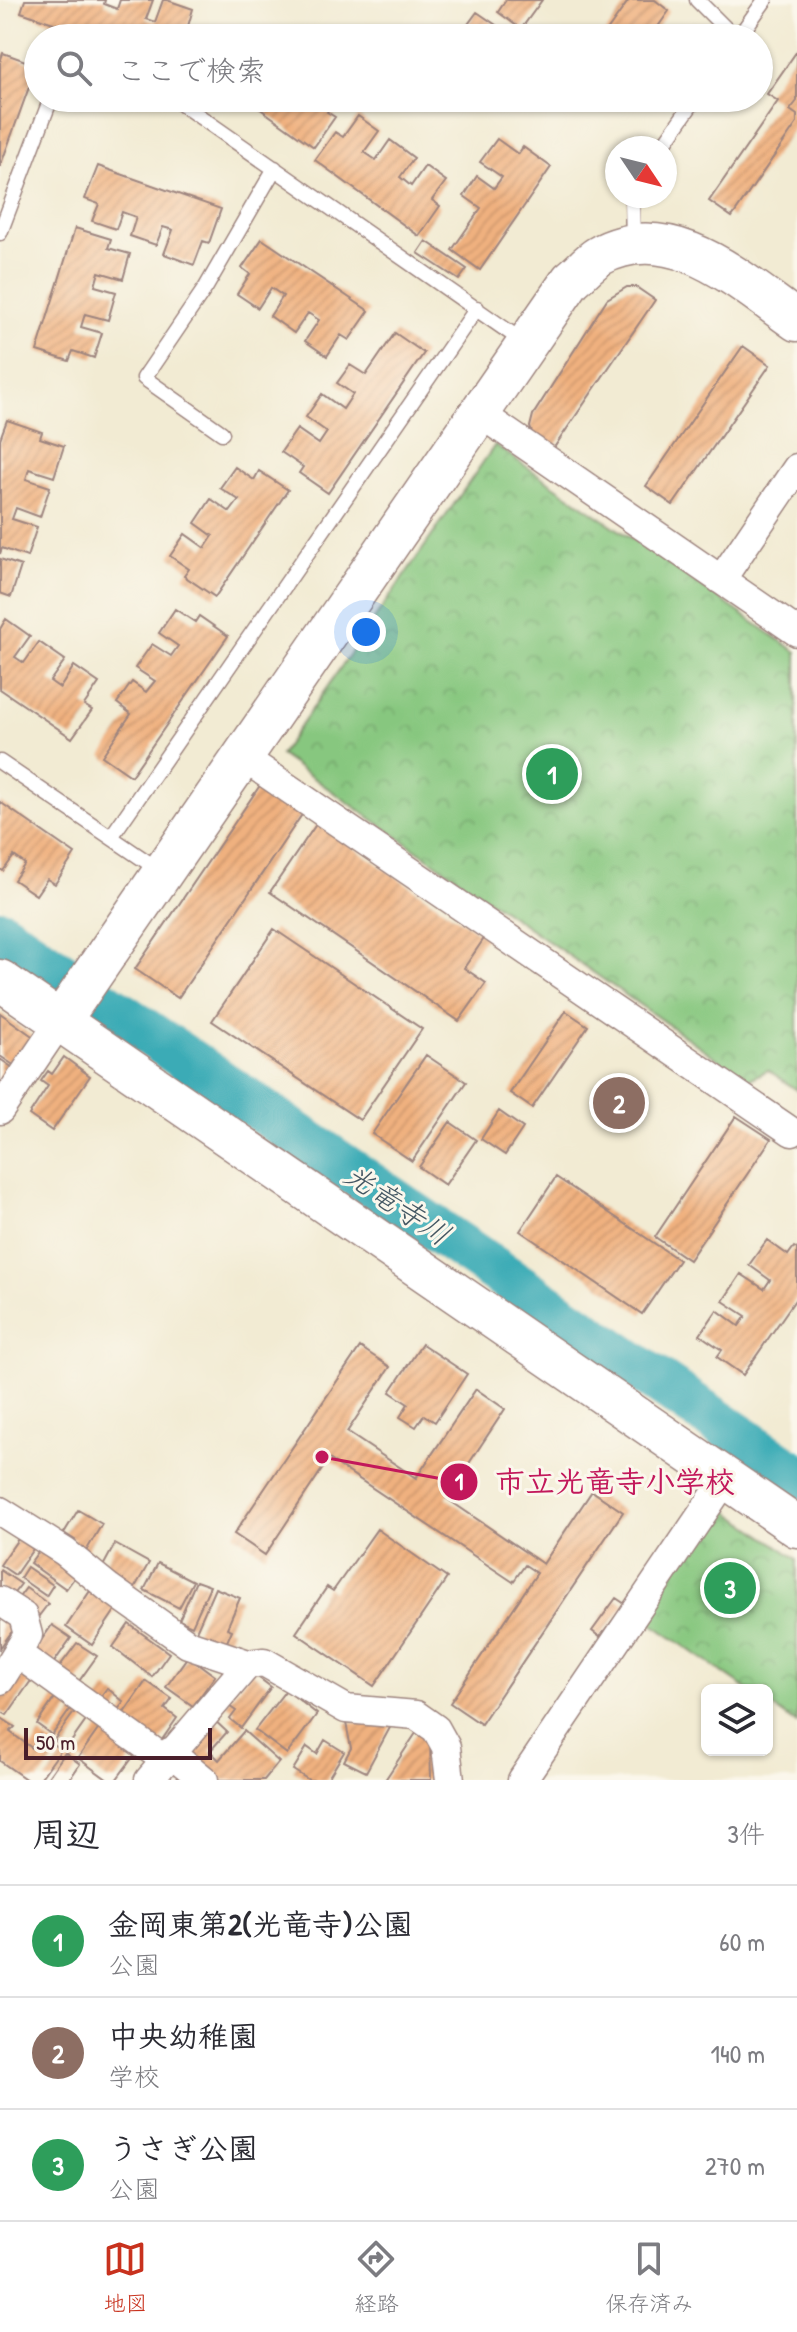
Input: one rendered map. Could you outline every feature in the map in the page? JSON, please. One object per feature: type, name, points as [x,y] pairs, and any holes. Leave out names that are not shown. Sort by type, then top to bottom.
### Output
[{"type":"street","points":[[0,1110],[571,280],[599,256],[633,245],[670,245],[711,261],[797,321]]},
{"type":"street","points":[[479,413],[797,632]]},
{"type":"street","points":[[721,580],[797,468]]},
{"type":"street","points":[[244,758],[792,1132]]},
{"type":"street","points":[[1,982],[77,998],[797,1527]]},
{"type":"street","points":[[522,1780],[727,1477]]},
{"type":"street","points":[[0,1511],[65,1552],[109,1588],[188,1644],[248,1664],[264,1662],[346,1709],[416,1715],[436,1729],[446,1747],[450,1780]]},
{"type":"street","points":[[0,1601],[23,1616],[28,1635],[0,1680]]},
{"type":"street","points":[[18,1654],[161,1764],[204,1780]]},
{"type":"street","points":[[161,1764],[248,1664]]},
{"type":"lane","points":[[697,0],[722,24]]},
{"type":"lane","points":[[747,24],[765,0]]},
{"type":"lane","points":[[0,233],[46,112]]},
{"type":"lane","points":[[193,112],[526,343]]},
{"type":"lane","points":[[669,136],[686,112]]},
{"type":"lane","points":[[222,433],[144,378],[206,287],[275,168]]},
{"type":"lane","points":[[632,208],[633,245]]},
{"type":"lane","points":[[111,837],[477,308]]},
{"type":"lane","points":[[0,762],[164,873]]},
{"type":"green space","points":[[495,445],[797,652],[797,1090],[768,1070],[748,1080],[280,755]]},
{"type":"green space","points":[[719,1505],[797,1559],[797,1724],[773,1707],[773,1684],[739,1684],[642,1617]]},
{"type":"building","points":[[25,0],[105,0],[104,4],[117,9],[120,0],[153,0],[146,19],[155,22],[163,0],[193,9],[189,24],[57,24],[21,12]]},
{"type":"building","points":[[506,0],[542,0],[525,24],[514,24],[498,12]]},
{"type":"building","points":[[629,0],[655,0],[669,11],[660,24],[612,24]]},
{"type":"building","points":[[477,12],[495,24],[468,24]]},
{"type":"building","points":[[797,51],[797,101],[790,110],[797,115],[797,123],[732,217],[709,201],[773,112],[778,101],[773,98],[773,85]]},
{"type":"building","points":[[3,53],[24,60],[24,101],[0,167],[0,62]]},
{"type":"building","points":[[265,112],[327,112],[335,117],[314,147]]},
{"type":"building","points":[[358,116],[379,131],[364,152],[376,160],[390,140],[414,158],[400,177],[411,186],[425,166],[446,181],[432,200],[440,206],[419,236],[315,160],[335,132],[343,137]]},
{"type":"building","points":[[497,139],[518,154],[523,147],[551,167],[480,270],[452,250],[481,208],[464,196],[477,176],[494,188],[502,177],[480,162]]},
{"type":"building","points":[[98,166],[221,209],[209,243],[203,241],[194,265],[164,254],[173,230],[163,227],[156,245],[130,236],[136,217],[122,212],[116,229],[92,221],[99,204],[85,199]]},
{"type":"building","points":[[75,228],[111,239],[108,248],[130,254],[123,279],[99,272],[95,286],[116,292],[108,320],[85,314],[81,327],[102,333],[94,358],[73,351],[69,361],[37,351]]},
{"type":"building","points":[[262,239],[369,311],[349,340],[341,335],[327,356],[305,341],[319,320],[308,313],[294,333],[270,316],[283,296],[271,288],[258,308],[237,294],[250,274],[242,268]]},
{"type":"building","points":[[426,241],[467,269],[459,280],[418,253]]},
{"type":"building","points":[[627,287],[636,287],[655,300],[553,449],[533,435],[530,427],[533,415],[607,299]]},
{"type":"building","points":[[395,333],[424,353],[328,493],[299,473],[303,467],[281,452],[297,429],[319,444],[327,432],[306,417],[322,394],[343,409],[353,394],[337,383],[350,365],[366,375]]},
{"type":"building","points":[[743,346],[770,365],[673,505],[646,486]]},
{"type":"building","points":[[7,420],[42,432],[40,438],[64,446],[54,477],[29,469],[26,479],[50,487],[40,517],[16,508],[12,519],[37,527],[27,557],[2,548],[0,554],[0,439]]},
{"type":"building","points":[[235,467],[254,480],[259,471],[288,490],[215,597],[184,576],[189,569],[170,556],[185,534],[205,548],[213,536],[195,523],[211,499],[230,512],[239,500],[220,488]]},
{"type":"building","points":[[0,559],[21,566],[11,597],[0,593]]},
{"type":"building","points":[[175,609],[195,622],[199,616],[228,636],[131,776],[102,756],[131,714],[117,703],[132,682],[146,692],[155,681],[135,668],[152,644],[171,656],[178,646],[159,633]]},
{"type":"building","points":[[6,619],[30,636],[15,657],[24,663],[39,642],[65,660],[50,681],[60,688],[74,666],[99,683],[84,705],[92,710],[72,738],[0,689],[0,629]]},
{"type":"building","points":[[261,784],[303,813],[178,998],[135,969]]},
{"type":"building","points":[[0,802],[75,854],[55,884],[47,879],[36,895],[14,880],[25,864],[14,856],[3,871],[0,869]]},
{"type":"building","points":[[317,823],[485,937],[464,968],[486,983],[459,1021],[270,892]]},
{"type":"building","points":[[274,929],[422,1029],[360,1120],[212,1021]]},
{"type":"building","points":[[566,1011],[588,1026],[532,1108],[510,1093]]},
{"type":"building","points":[[0,1013],[35,1038],[15,1066],[0,1056]]},
{"type":"building","points":[[426,1055],[466,1082],[412,1161],[372,1134]]},
{"type":"building","points":[[64,1057],[90,1076],[52,1131],[29,1115],[48,1086],[41,1081],[48,1071],[52,1074]]},
{"type":"building","points":[[0,1059],[13,1068],[0,1086]]},
{"type":"building","points":[[499,1111],[523,1128],[505,1155],[481,1139]]},
{"type":"building","points":[[736,1116],[771,1139],[689,1260],[655,1237]]},
{"type":"building","points":[[450,1122],[476,1140],[445,1185],[419,1167]]},
{"type":"building","points":[[556,1177],[679,1260],[642,1314],[520,1231]]},
{"type":"building","points":[[767,1240],[788,1255],[794,1247],[797,1249],[797,1297],[743,1375],[717,1357],[722,1350],[700,1335],[717,1310],[739,1326],[746,1316],[723,1301],[741,1274],[764,1289],[770,1280],[749,1265]]},
{"type":"building","points":[[422,1344],[467,1374],[435,1422],[424,1415],[416,1427],[400,1417],[408,1404],[390,1392]]},
{"type":"building","points":[[360,1347],[390,1367],[347,1432],[416,1478],[476,1389],[505,1409],[446,1498],[543,1564],[592,1491],[623,1512],[481,1724],[450,1703],[537,1573],[525,1565],[513,1582],[329,1459],[265,1555],[234,1534]]},
{"type":"building","points":[[78,1510],[102,1524],[85,1553],[72,1546],[75,1540],[64,1533]]},
{"type":"building","points":[[377,1529],[447,1578],[374,1686],[296,1633],[327,1587],[333,1591]]},
{"type":"building","points":[[18,1539],[33,1549],[15,1575],[0,1565]]},
{"type":"building","points":[[115,1544],[149,1563],[134,1589],[101,1570]]},
{"type":"building","points":[[41,1548],[77,1574],[66,1589],[30,1563]]},
{"type":"building","points":[[158,1563],[193,1581],[179,1608],[144,1590]]},
{"type":"building","points":[[27,1567],[53,1585],[46,1596],[20,1578]]},
{"type":"building","points":[[0,1570],[21,1584],[11,1597],[0,1590]]},
{"type":"building","points":[[196,1581],[210,1586],[192,1626],[179,1620]]},
{"type":"building","points":[[26,1588],[48,1604],[35,1621],[17,1600]]},
{"type":"building","points":[[215,1588],[240,1598],[227,1628],[232,1630],[224,1649],[194,1636]]},
{"type":"building","points":[[90,1591],[116,1609],[92,1645],[66,1627]]},
{"type":"building","points":[[616,1598],[625,1604],[600,1637],[592,1631]]},
{"type":"building","points":[[0,1611],[18,1623],[0,1648]]},
{"type":"building","points":[[129,1624],[169,1653],[152,1677],[113,1647]]},
{"type":"building","points":[[52,1625],[71,1638],[50,1668],[31,1655]]},
{"type":"building","points":[[77,1643],[97,1656],[74,1688],[54,1674]]},
{"type":"building","points":[[188,1656],[215,1676],[193,1706],[166,1687]]},
{"type":"building","points":[[20,1663],[35,1675],[7,1715],[0,1711],[0,1691]]},
{"type":"building","points":[[251,1672],[271,1687],[241,1728],[230,1719],[236,1711],[226,1704]]},
{"type":"building","points":[[146,1681],[172,1699],[165,1709],[177,1718],[159,1744],[121,1717]]},
{"type":"building","points":[[107,1688],[124,1702],[112,1717],[95,1704]]},
{"type":"building","points":[[286,1690],[317,1714],[287,1754],[255,1730]]},
{"type":"building","points":[[58,1693],[74,1704],[52,1735],[37,1724]]},
{"type":"building","points":[[78,1707],[90,1715],[66,1749],[54,1740]]},
{"type":"building","points":[[0,1717],[15,1727],[10,1732],[32,1748],[40,1735],[61,1750],[39,1780],[27,1780],[0,1761]]},
{"type":"building","points":[[211,1717],[227,1732],[210,1751],[219,1760],[244,1731],[279,1762],[264,1780],[215,1780],[182,1751]]},
{"type":"building","points":[[346,1723],[392,1724],[366,1772],[344,1761],[351,1748]]},
{"type":"building","points":[[100,1727],[136,1753],[116,1780],[108,1780],[78,1758]]},
{"type":"building","points":[[420,1727],[430,1743],[431,1780],[385,1780]]},
{"type":"building","points":[[325,1740],[344,1752],[327,1780],[309,1780],[293,1770],[307,1747],[317,1754]]},
{"type":"building","points":[[65,1753],[80,1764],[69,1780],[46,1780]]},
{"type":"waterway","name":"光竜寺川","points":[[0,932],[797,1476]]},
{"type":"place","name":"金岡東第2(光竜寺)公園","points":[[552,774]]},
{"type":"place","name":"中央幼稚園","points":[[619,1103]]},
{"type":"place","name":"市立光竜寺小学校","points":[[322,1457]]},
{"type":"place","name":"うさぎ公園","points":[[730,1588]]}]
